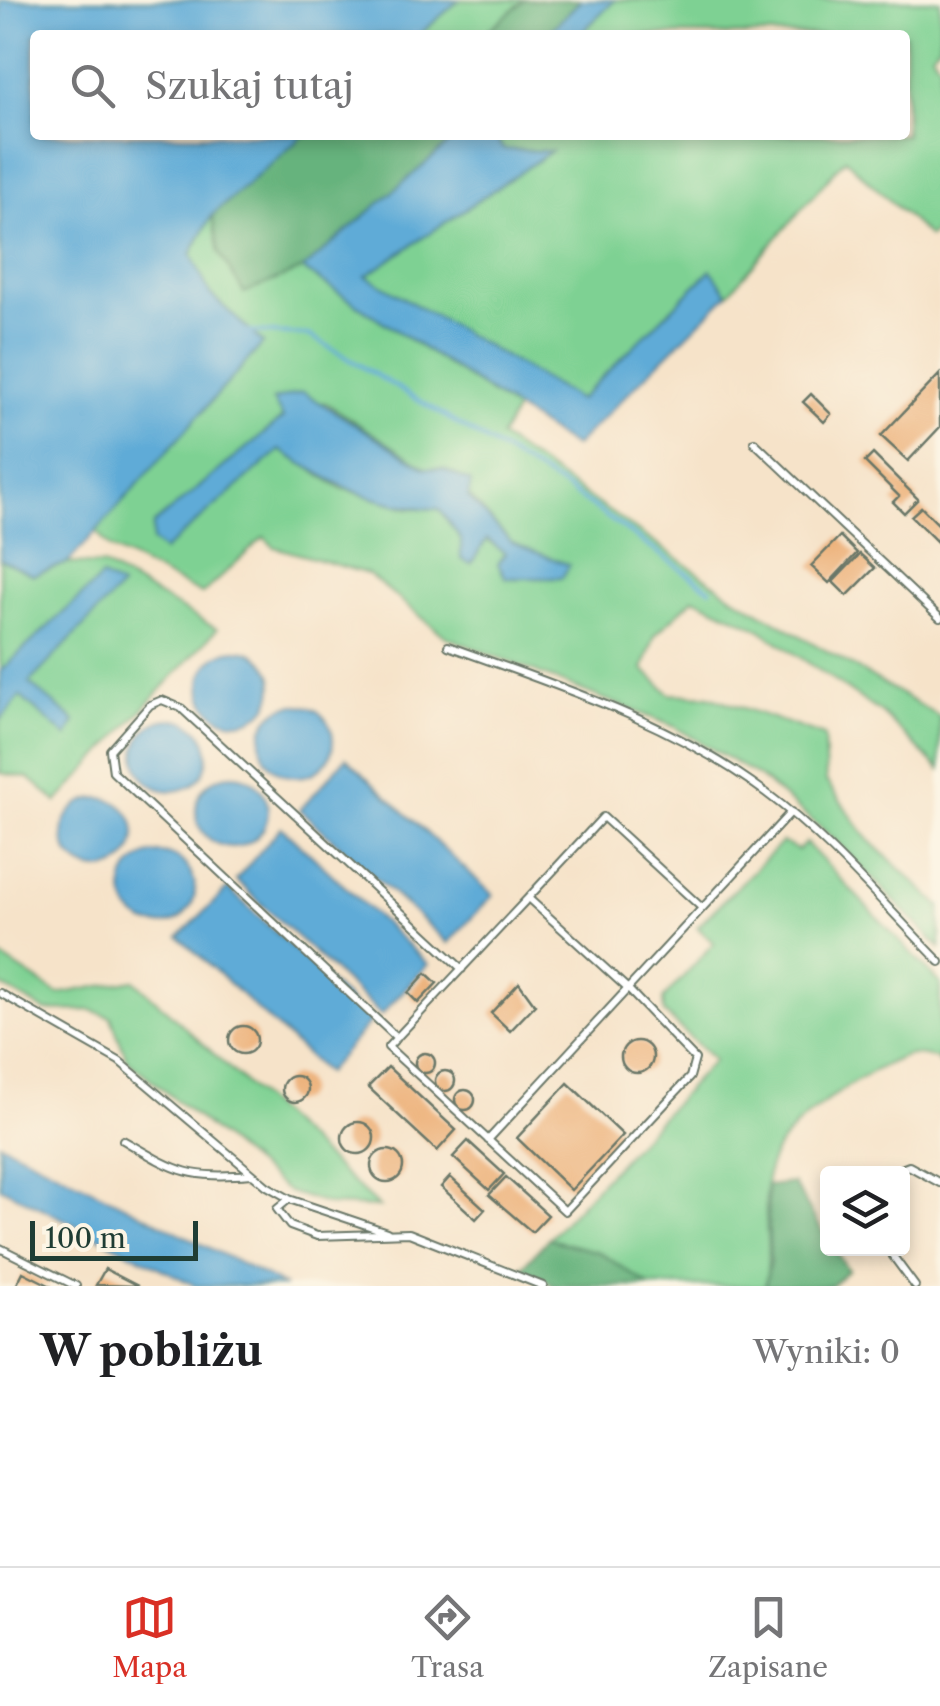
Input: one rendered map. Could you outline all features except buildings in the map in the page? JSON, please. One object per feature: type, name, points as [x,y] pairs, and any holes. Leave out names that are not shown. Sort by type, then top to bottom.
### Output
[{"type":"lane","points":[[754,442],[940,618]]},
{"type":"lane","points":[[448,646],[660,727],[746,778],[790,812],[940,962]]},
{"type":"lane","points":[[396,1038],[118,778],[108,757],[125,732],[156,702],[181,708],[462,968]]},
{"type":"lane","points":[[488,1140],[790,812]]},
{"type":"lane","points":[[528,898],[693,1054],[690,1077],[564,1211],[388,1046],[603,817],[702,908]]},
{"type":"lane","points":[[0,993],[119,1062],[253,1174],[289,1199],[387,1232]]},
{"type":"lane","points":[[123,1140],[178,1172],[203,1178],[253,1174]]},
{"type":"lane","points":[[910,1167],[940,1183]]},
{"type":"lane","points":[[289,1199],[277,1208],[297,1229],[346,1236],[408,1234],[542,1286]]},
{"type":"lane","points":[[0,1248],[76,1286]]},
{"type":"lane","points":[[893,1256],[914,1286]]},
{"type":"green space","points":[[459,0],[524,0],[489,30],[425,30]]},
{"type":"green space","points":[[524,0],[581,0],[551,30],[489,30]]},
{"type":"green space","points":[[615,0],[940,0],[940,44],[932,53],[940,65],[940,226],[929,237],[845,159],[728,294],[710,271],[579,401],[366,276],[550,152],[503,149],[498,140],[910,140],[910,30],[584,30]]},
{"type":"green space","points":[[298,140],[453,140],[303,269],[244,293],[219,253],[212,215]]},
{"type":"green space","points":[[212,215],[219,253],[244,292],[303,269],[516,410],[500,437],[734,597],[940,717],[940,770],[883,714],[756,627],[694,598],[655,635],[643,669],[670,694],[709,696],[824,736],[826,781],[868,839],[940,906],[940,948],[833,838],[761,778],[673,726],[446,637],[368,574],[274,547],[264,537],[202,594],[110,548],[96,531],[263,343],[210,294],[191,255]],"holes":[[[273,400],[326,403],[426,468],[444,469],[512,543],[568,565],[562,578],[506,578],[506,553],[439,509],[408,508],[341,488],[280,450],[154,525],[284,417]]]},
{"type":"green space","points":[[0,559],[33,575],[68,563],[103,565],[217,629],[57,802],[29,778],[0,773]]},
{"type":"green space","points":[[782,842],[798,850],[806,843],[940,983],[940,1064],[936,1058],[917,1055],[889,1063],[828,1100],[778,1148],[767,1179],[765,1286],[650,1286],[599,1252],[548,1239],[714,1060],[664,1013],[663,999],[714,943],[697,927]]},
{"type":"green space","points":[[0,956],[58,994],[134,980],[379,1207],[330,1205],[288,1192],[127,1060],[111,1017],[91,1010],[45,1011],[0,985]]},
{"type":"green space","points":[[793,1183],[820,1227],[820,1256],[839,1256],[848,1270],[831,1286],[765,1286],[770,1261],[767,1186]]},
{"type":"green space","points":[[548,1239],[599,1252],[650,1286],[554,1286],[522,1267]]},
{"type":"water","points":[[0,0],[459,0],[425,30],[30,30],[30,140],[298,140],[212,215],[191,254],[210,294],[263,343],[68,563],[33,575],[0,559]]},
{"type":"water","points":[[581,0],[615,0],[584,30],[551,30]]},
{"type":"water","points":[[453,140],[498,140],[503,149],[551,151],[366,276],[579,400],[711,270],[728,294],[574,447],[303,269]]},
{"type":"water","points":[[303,392],[425,468],[443,469],[471,482],[468,497],[512,543],[569,565],[562,578],[506,578],[498,564],[505,553],[487,539],[471,564],[461,559],[461,539],[439,509],[394,504],[355,492],[280,450],[163,551],[152,541],[153,525],[283,418],[273,400]]},
{"type":"water","points":[[102,577],[121,587],[29,683],[75,721],[67,737],[20,696],[0,721],[0,671]]},
{"type":"water","points":[[237,650],[251,652],[263,660],[271,672],[271,700],[263,712],[251,720],[237,722],[223,720],[211,712],[203,700],[201,686],[203,672],[211,660],[223,652]]},
{"type":"water","points":[[297,705],[311,707],[323,715],[331,727],[331,755],[323,767],[311,775],[297,777],[283,775],[271,767],[263,755],[261,741],[263,727],[271,715],[283,707]]},
{"type":"water","points":[[172,719],[186,721],[198,729],[206,741],[206,769],[198,781],[186,789],[172,791],[158,789],[146,781],[138,769],[136,755],[138,741],[146,729],[158,721]]},
{"type":"water","points":[[346,758],[493,895],[448,943],[300,810]]},
{"type":"water","points":[[232,775],[246,777],[258,785],[266,797],[266,825],[258,837],[246,845],[232,847],[218,845],[206,837],[198,825],[196,811],[198,797],[206,785],[218,777]]},
{"type":"water","points":[[99,798],[113,800],[125,808],[133,820],[133,848],[125,860],[113,868],[99,870],[85,868],[73,860],[65,848],[63,834],[65,820],[73,808],[85,800]]},
{"type":"water","points":[[281,827],[428,964],[381,1015],[236,880]]},
{"type":"water","points":[[159,853],[185,863],[195,889],[185,915],[159,925],[133,915],[123,889],[133,863]]},
{"type":"water","points":[[228,888],[371,1021],[326,1073],[179,937]]},
{"type":"water","points":[[0,1143],[285,1286],[196,1286],[0,1187]]},
{"type":"waterway","points":[[251,332],[309,335],[567,489],[710,589]]}]
